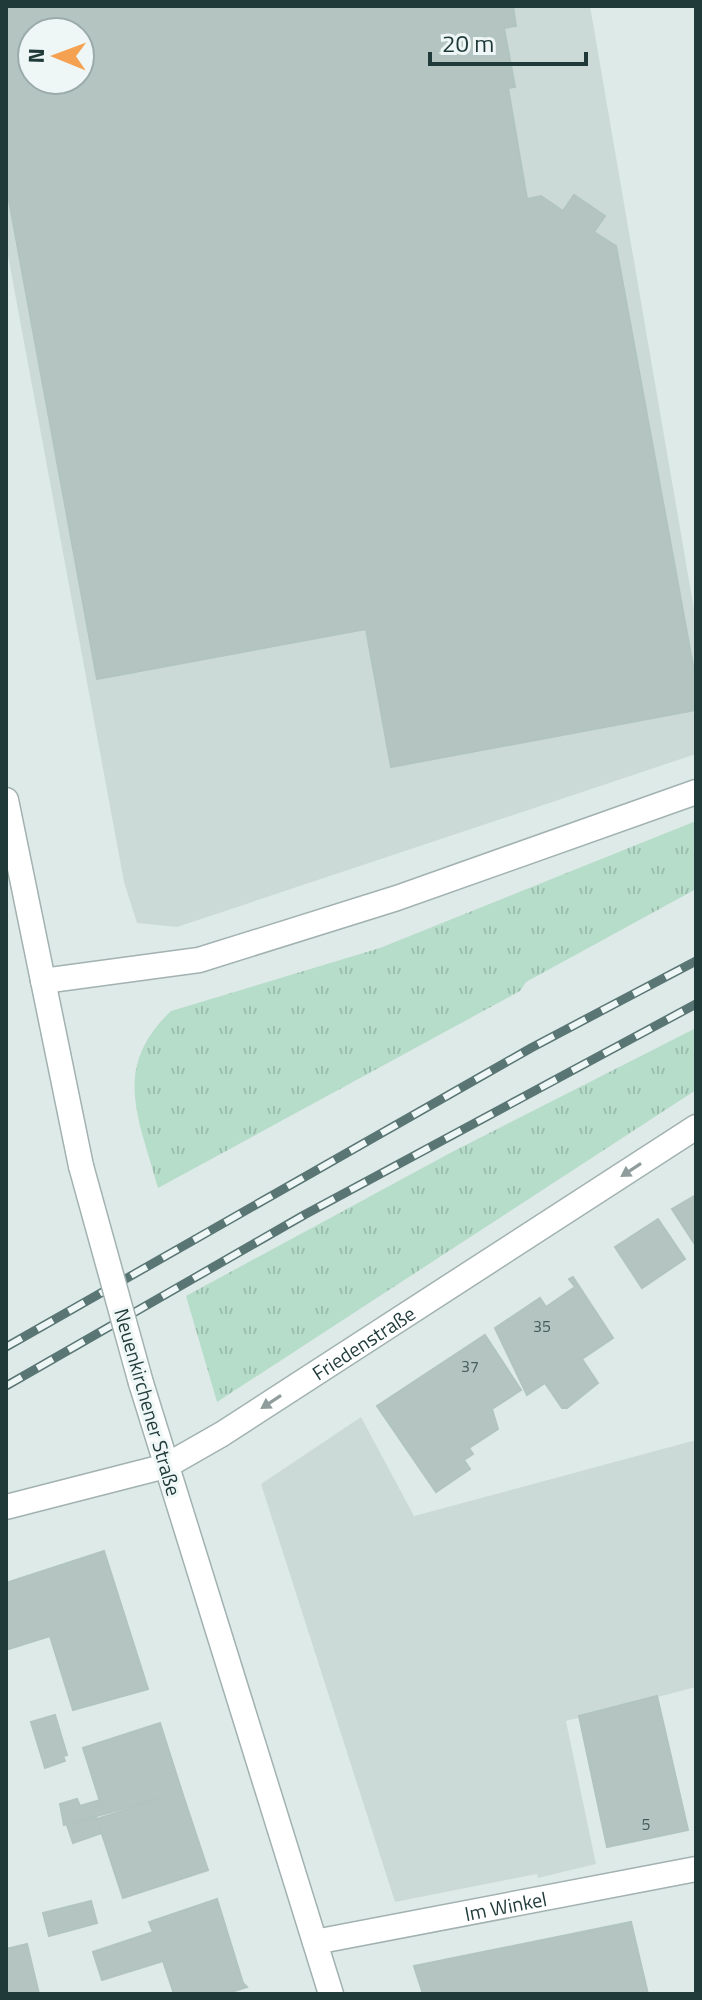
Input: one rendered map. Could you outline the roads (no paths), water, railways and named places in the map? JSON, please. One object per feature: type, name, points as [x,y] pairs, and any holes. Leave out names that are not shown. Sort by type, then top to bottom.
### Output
[{"type":"street","points":[[43,981],[199,960],[397,898],[696,792]]},
{"type":"street","name":"Neuenkirchener Straße","points":[[6,800],[81,1166],[166,1466],[331,1994]]},
{"type":"street","name":"Friedenstraße","points":[[6,1507],[166,1466],[222,1434],[696,1127]]},
{"type":"street","name":"Im Winkel","points":[[315,1942],[696,1869]]},
{"type":"railway","points":[[6,1347],[531,1048],[696,961]]},
{"type":"railway","points":[[6,1386],[304,1215],[696,1004]]}]
